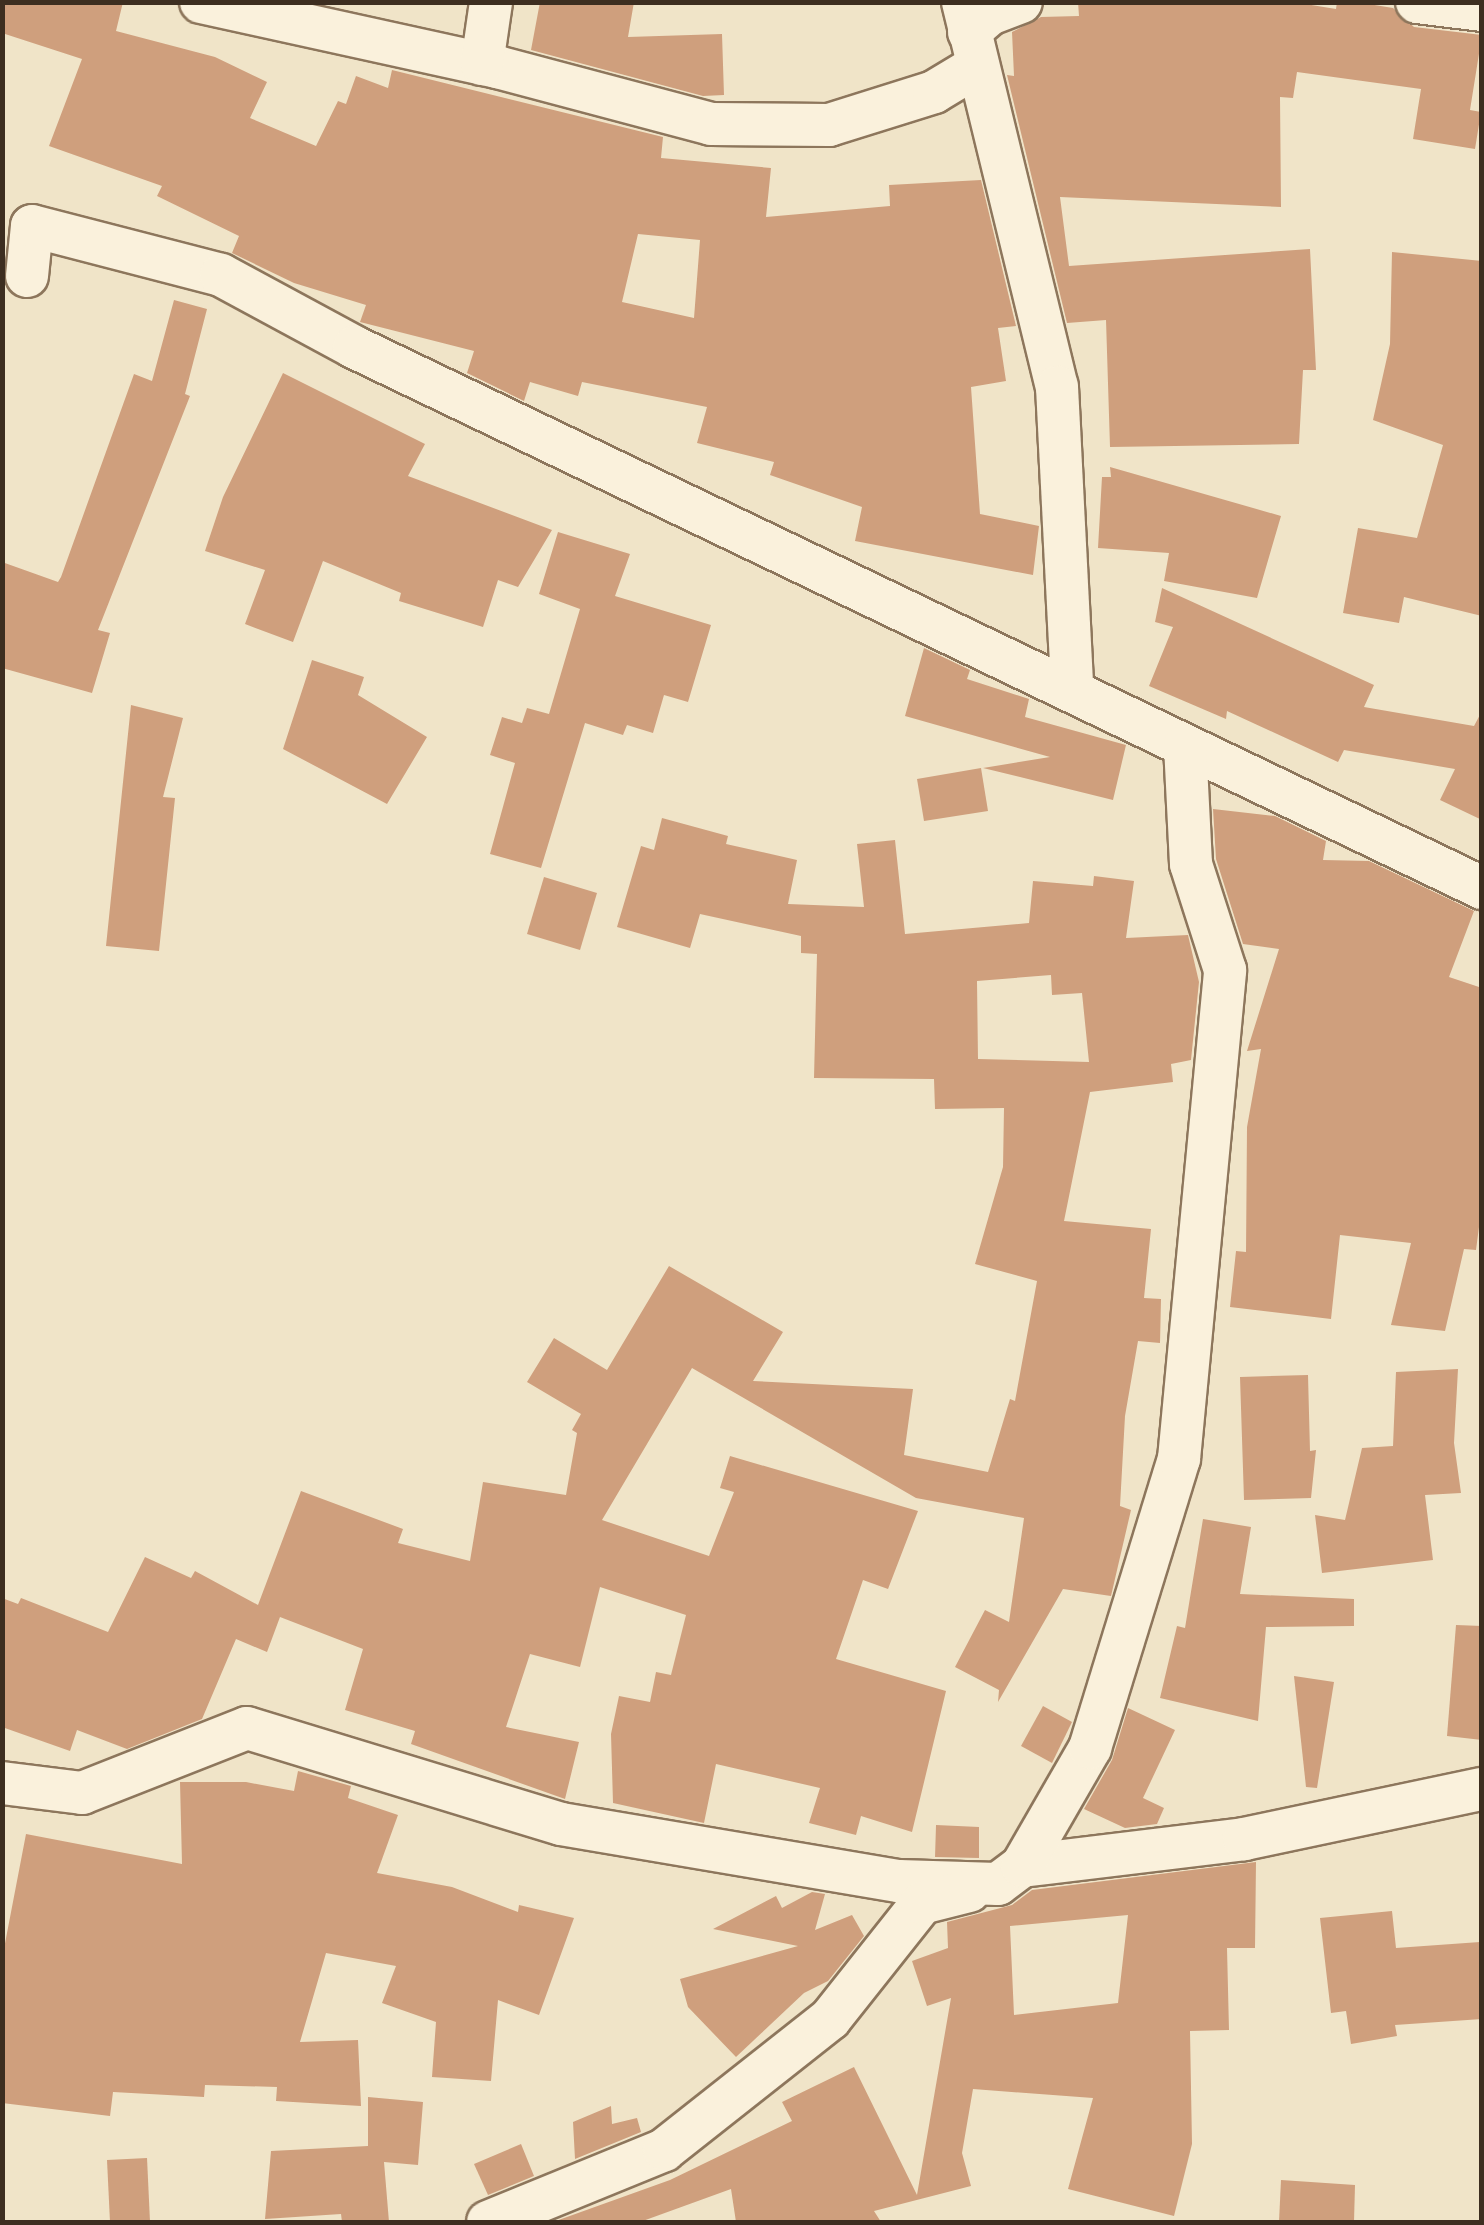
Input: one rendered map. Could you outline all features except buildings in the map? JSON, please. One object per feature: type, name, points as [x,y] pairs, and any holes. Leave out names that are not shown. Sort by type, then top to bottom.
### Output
[{"type":"street","points":[[201,2],[482,64],[694,120],[750,124],[829,124],[934,92],[970,33],[990,14],[1021,2]]},
{"type":"street","points":[[482,64],[491,2]]},
{"type":"street","points":[[1417,2],[1482,10]]},
{"type":"street","points":[[970,33],[1057,387],[1072,687]]},
{"type":"street","points":[[27,276],[32,226],[220,276],[402,370],[1072,687],[1185,746],[1482,888]]},
{"type":"street","points":[[488,2222],[664,2150],[830,2019],[922,1903],[1010,1875],[1090,1748],[1179,1458],[1225,970],[1192,864],[1185,746]]},
{"type":"street","points":[[2,1783],[82,1793],[247,1728],[560,1824],[899,1880],[1010,1875],[1244,1839],[1462,1788],[1482,1790]]}]
